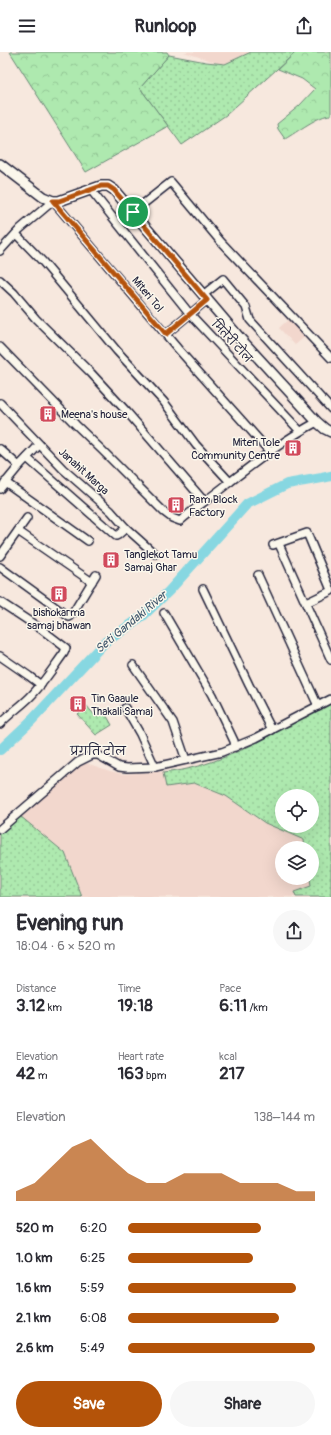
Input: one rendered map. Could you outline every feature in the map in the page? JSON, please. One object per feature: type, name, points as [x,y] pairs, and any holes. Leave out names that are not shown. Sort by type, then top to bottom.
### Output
[{"type":"main road","name":"Miteri Tol","points":[[0,164],[43,197],[53,201]]},
{"type":"main road","name":"मितेरी टोल","points":[[90,189],[108,186],[114,190],[205,297],[317,422],[331,432]]},
{"type":"main road","points":[[53,201],[59,201],[90,189]]},
{"type":"street","points":[[133,212],[170,182],[221,242],[331,358]]},
{"type":"street","name":"मितेरी टोल","points":[[90,189],[190,314],[300,431]]},
{"type":"street","points":[[0,251],[16,234],[53,201]]},
{"type":"street","name":"Miteri Tol","points":[[53,201],[166,334],[269,451]]},
{"type":"street","points":[[16,234],[43,262],[117,351],[164,402],[196,445],[230,482]]},
{"type":"street","points":[[166,334],[190,314],[223,279],[246,307],[250,320],[331,409]]},
{"type":"street","points":[[0,280],[127,412],[204,501]]},
{"type":"street","points":[[0,347],[164,512],[172,518],[180,521],[269,451],[317,422]]},
{"type":"street","name":"Janahit Marga","points":[[0,403],[63,469],[111,511],[126,528],[155,554]]},
{"type":"street","points":[[0,489],[39,445]]},
{"type":"street","points":[[0,450],[19,466]]},
{"type":"street","points":[[27,458],[116,536],[118,536],[126,528]]},
{"type":"street","points":[[5,482],[88,541]]},
{"type":"street","points":[[0,556],[27,518]]},
{"type":"street","points":[[18,531],[92,582]]},
{"type":"street","points":[[306,603],[331,591],[307,533],[276,545],[306,603],[331,660]]},
{"type":"street","points":[[0,567],[69,617],[96,575]]},
{"type":"street","points":[[258,575],[318,706]]},
{"type":"street","points":[[203,589],[272,730]]},
{"type":"street","points":[[0,602],[41,629],[66,648],[41,686],[9,714],[0,724]]},
{"type":"street","points":[[164,613],[212,695],[234,741],[235,747]]},
{"type":"street","points":[[0,656],[41,686]]},
{"type":"street","points":[[133,665],[173,722],[186,760]]},
{"type":"street","points":[[0,829],[78,762],[92,755],[98,755],[119,767],[127,768],[155,767],[222,752],[272,730],[331,699]]},
{"type":"street","points":[[125,708],[140,734],[155,767]]},
{"type":"shaded area","points":[[184,52],[282,52],[223,65]]},
{"type":"shaded area","points":[[291,317],[307,335],[295,345],[279,328]]},
{"type":"shaded area","points":[[331,703],[331,897],[0,897],[0,833],[79,765],[83,763],[89,764],[123,774],[176,771],[233,755]]},
{"type":"green space","points":[[10,52],[167,52],[169,55],[140,88],[168,126],[86,172]]},
{"type":"green space","points":[[251,52],[296,52],[226,115],[182,145],[140,88],[169,55],[225,64]]},
{"type":"green space","points":[[296,52],[331,52],[331,115],[314,121],[285,139],[278,129],[277,124],[299,106],[315,89],[302,79],[278,69]]},
{"type":"green space","points":[[331,703],[331,897],[296,897],[294,892],[311,885],[319,885],[319,841],[304,841],[288,833],[319,833],[319,789],[275,789],[275,827],[265,823],[226,796],[194,783],[166,787],[163,773],[198,766],[214,761],[260,741]]},
{"type":"green space","points":[[86,705],[96,717],[104,711],[112,725],[96,735],[77,714]]},
{"type":"green space","points":[[20,816],[65,853],[82,897],[0,897],[0,833]]},
{"type":"waterway","name":"Seti Gandaki River","points":[[0,750],[32,720],[104,643],[142,617],[169,591],[247,504],[287,484],[331,476]]},
{"type":"place","name":"Meena's house","points":[[48,414]]},
{"type":"place","name":"Miteri Tole Community Centre","points":[[293,448]]},
{"type":"place","name":"Ram Block Factory","points":[[176,505]]},
{"type":"place","name":"Tanglekot Tamu Samaj Ghar","points":[[111,560]]},
{"type":"place","name":"bishokarma samaj bhawan","points":[[59,594]]},
{"type":"place","name":"Tin Gaaule Thakali Samaj","points":[[78,704]]},
{"type":"district","name":"प्रगति टोल","points":[[98,751]]},
{"type":"route","points":[[101,186],[108,186],[114,190],[133,212],[207,300],[166,334],[53,201],[59,201],[101,186]]}]
